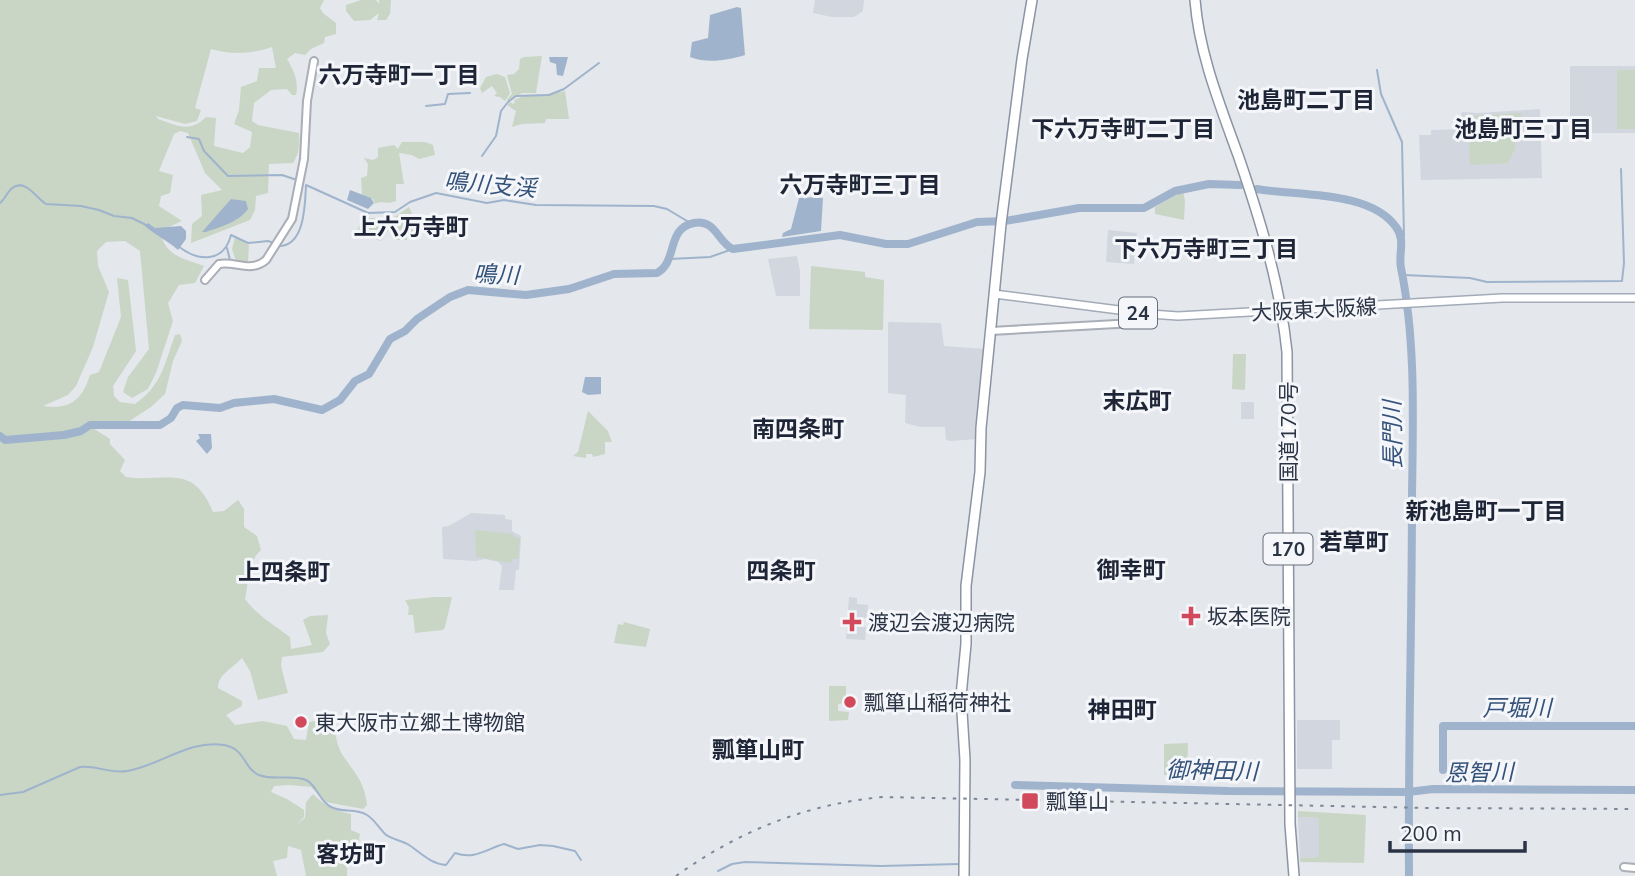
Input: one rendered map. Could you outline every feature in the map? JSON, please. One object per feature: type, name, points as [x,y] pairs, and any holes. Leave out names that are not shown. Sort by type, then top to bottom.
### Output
[{"type":"highway","points":[[964,876],[965,758],[961,696],[966,644],[965,594],[980,472],[981,428],[1002,220],[1032,0]]},
{"type":"highway","name":"国道170号","points":[[1195,0],[1208,66],[1247,183],[1283,311],[1287,352],[1290,791],[1294,876]]},
{"type":"main road","name":"大阪東大阪線","points":[[994,293],[1146,314],[1205,316],[1502,298],[1635,298]]},
{"type":"street","points":[[205,280],[219,264],[252,267],[266,260],[290,224],[303,166],[307,102],[314,61]]},
{"type":"street","points":[[991,331],[1135,323],[1146,314]]},
{"type":"street","points":[[1624,867],[1635,868]]},
{"type":"shaded area","points":[[815,0],[864,0],[863,11],[854,17],[832,17],[813,13]]},
{"type":"shaded area","points":[[1570,66],[1635,66],[1635,133],[1570,133]]},
{"type":"shaded area","points":[[1540,109],[1542,178],[1421,180],[1419,135],[1431,135],[1431,130],[1465,129],[1462,112]]},
{"type":"shaded area","points":[[1108,230],[1137,233],[1134,264],[1106,262]]},
{"type":"shaded area","points":[[797,256],[800,296],[776,296],[768,259]]},
{"type":"shaded area","points":[[890,322],[941,323],[944,346],[986,349],[977,439],[946,440],[945,427],[921,427],[905,423],[906,395],[888,393]]},
{"type":"shaded area","points":[[1241,402],[1254,402],[1254,419],[1241,419]]},
{"type":"shaded area","points":[[471,513],[505,515],[505,519],[512,520],[512,531],[521,536],[519,570],[516,570],[514,590],[499,590],[502,566],[498,562],[485,559],[443,559],[442,527],[449,526]]},
{"type":"shaded area","points":[[849,597],[857,598],[857,604],[868,605],[867,618],[861,618],[860,626],[866,627],[865,640],[846,639]]},
{"type":"shaded area","points":[[1297,720],[1340,720],[1340,740],[1332,740],[1332,769],[1297,769]]},
{"type":"shaded area","points":[[1298,817],[1319,818],[1319,857],[1300,858]]},
{"type":"green space","points":[[0,0],[324,0],[320,8],[336,23],[336,34],[325,37],[324,43],[305,55],[295,53],[287,59],[295,77],[296,95],[292,95],[287,89],[271,90],[254,103],[252,121],[258,125],[299,133],[299,141],[293,163],[269,164],[268,193],[256,196],[255,210],[250,220],[191,243],[192,224],[202,216],[201,195],[222,190],[205,173],[188,133],[180,131],[174,134],[159,171],[173,175],[170,193],[161,196],[159,206],[182,221],[160,231],[170,251],[204,266],[195,283],[179,285],[168,303],[173,321],[148,389],[132,398],[123,392],[128,377],[149,349],[140,251],[125,241],[106,242],[97,251],[98,266],[109,292],[93,347],[76,386],[68,395],[43,406],[68,405],[79,397],[90,375],[99,372],[121,317],[117,278],[128,280],[136,351],[113,386],[114,396],[120,402],[135,404],[144,397],[161,374],[175,335],[180,334],[182,341],[173,361],[165,394],[128,422],[85,423],[110,439],[110,444],[125,460],[120,471],[126,477],[177,478],[187,481],[205,496],[213,512],[224,511],[238,500],[244,509],[244,527],[257,536],[261,550],[251,566],[245,599],[261,616],[290,637],[291,649],[312,645],[303,620],[310,616],[328,615],[326,633],[330,644],[323,652],[282,657],[281,666],[288,693],[258,700],[250,671],[242,658],[223,675],[218,688],[242,701],[242,706],[226,715],[235,725],[263,721],[287,726],[294,739],[306,740],[309,722],[323,720],[333,726],[340,751],[361,783],[367,805],[363,809],[326,802],[311,787],[274,786],[271,792],[304,810],[304,817],[297,824],[305,818],[306,802],[313,794],[330,807],[351,814],[351,830],[360,834],[358,846],[326,842],[347,848],[347,876],[306,876],[301,850],[288,846],[287,858],[273,861],[277,876],[0,876]],"holes":[[[272,47],[276,68],[259,68],[257,81],[241,87],[239,110],[234,124],[252,132],[250,147],[243,153],[214,146],[216,118],[206,117],[195,125],[184,127],[156,116],[185,124],[197,121],[201,110],[195,108],[211,49],[242,53]]]},
{"type":"green space","points":[[361,0],[376,0],[379,4],[379,0],[391,0],[390,14],[386,20],[377,20],[379,13],[370,20],[354,21],[346,11],[346,5]]},
{"type":"green space","points":[[542,56],[536,93],[522,93],[508,102],[507,99],[512,94],[507,75],[514,74],[519,69],[520,59]]},
{"type":"green space","points":[[1617,70],[1635,70],[1635,129],[1617,129]]},
{"type":"green space","points":[[497,74],[505,77],[510,93],[505,101],[494,96],[497,93],[492,86],[482,93],[480,88],[486,77]]},
{"type":"green space","points":[[565,91],[569,119],[546,119],[545,123],[512,127],[516,111],[507,105],[510,102],[513,104],[514,100],[526,96]]},
{"type":"green space","points":[[1521,113],[1522,134],[1514,134],[1515,148],[1508,163],[1470,165],[1468,116]]},
{"type":"green space","points":[[402,142],[425,142],[433,145],[435,155],[419,159],[399,153],[404,184],[396,184],[396,201],[375,204],[373,199],[362,195],[361,178],[367,176],[368,164],[364,158],[373,160],[378,157],[378,148],[394,145],[398,149]]},
{"type":"green space","points":[[1183,191],[1184,220],[1155,214],[1155,207]]},
{"type":"green space","points":[[409,207],[420,231],[407,233],[407,240],[396,240],[398,232],[391,227],[381,241],[371,237],[371,233],[356,233],[363,218],[393,218]]},
{"type":"green space","points":[[235,237],[249,245],[248,262],[236,261],[232,249]]},
{"type":"green space","points":[[811,266],[865,272],[865,277],[884,280],[883,330],[809,329]]},
{"type":"green space","points":[[1233,354],[1246,354],[1245,390],[1232,389]]},
{"type":"green space","points":[[588,411],[608,431],[612,442],[605,442],[605,454],[593,457],[592,454],[586,454],[586,458],[573,456],[578,452]]},
{"type":"green space","points":[[475,530],[513,534],[514,537],[520,538],[518,559],[512,559],[511,563],[476,557]]},
{"type":"green space","points":[[452,597],[445,627],[443,630],[415,633],[413,615],[408,615],[409,608],[405,600]]},
{"type":"green space","points":[[624,622],[650,629],[646,647],[614,643],[618,624],[623,625]]},
{"type":"green space","points":[[829,686],[846,686],[846,703],[838,704],[838,711],[849,712],[848,720],[829,721]]},
{"type":"green space","points":[[1188,743],[1187,775],[1164,775],[1164,744]]},
{"type":"green space","points":[[1298,811],[1366,815],[1364,863],[1300,862],[1300,858],[1319,857],[1319,818],[1298,817]]},
{"type":"water","points":[[741,8],[745,55],[711,61],[690,57],[692,42],[708,38],[710,15]]},
{"type":"water","points":[[549,57],[568,57],[563,76],[557,75],[556,64],[550,62]]},
{"type":"water","points":[[350,190],[371,198],[374,203],[368,209],[347,200]]},
{"type":"water","points":[[799,198],[823,198],[821,231],[782,237],[783,233],[791,229]]},
{"type":"water","points":[[231,199],[246,201],[248,209],[229,224],[202,232]]},
{"type":"water","points":[[148,223],[155,228],[181,226],[186,231],[186,239],[178,250],[145,226]]},
{"type":"water","points":[[585,377],[601,377],[601,394],[588,395],[582,392]]},
{"type":"water","points":[[198,434],[211,434],[212,448],[207,454],[196,441],[200,438]]},
{"type":"waterway","points":[[482,156],[496,136],[501,111],[508,102],[516,96],[549,95],[564,89],[599,63]]},
{"type":"waterway","points":[[1377,70],[1381,94],[1402,142],[1402,238]]},
{"type":"waterway","points":[[426,106],[445,104],[448,94],[470,93]]},
{"type":"waterway","points":[[187,137],[199,139],[204,151],[228,176],[282,175],[297,180]]},
{"type":"waterway","points":[[1404,275],[1470,278],[1487,282],[1622,281],[1624,263],[1621,169]]},
{"type":"waterway","name":"鳴川","points":[[0,436],[5,440],[64,435],[81,431],[90,425],[160,425],[183,405],[220,408],[234,403],[274,399],[322,410],[340,400],[355,381],[369,374],[390,339],[450,297],[468,290],[526,295],[569,289],[614,274],[657,273],[668,261],[679,231],[694,223],[712,228],[733,249],[840,235],[886,244],[908,244],[977,222],[1005,221],[1079,208],[1144,208],[1175,191],[1209,184],[1240,185]]},
{"type":"waterway","name":"鳴川支渓","points":[[0,203],[11,189],[21,185],[46,204],[81,206],[114,216],[132,218],[148,226]]},
{"type":"waterway","name":"鳴川支渓","points":[[279,246],[288,244],[299,232],[304,213],[306,185],[368,213],[395,212],[410,202],[436,193],[487,203],[504,200],[536,205],[654,206],[667,209],[692,224]]},
{"type":"waterway","name":"長門川","points":[[1257,189],[1331,197],[1369,206],[1384,215],[1396,227],[1401,237],[1400,263],[1409,324],[1413,409],[1409,876]]},
{"type":"waterway","name":"鳴川支渓","points":[[178,246],[194,255],[209,257],[223,251],[231,235],[248,243],[274,243]]},
{"type":"waterway","points":[[227,248],[230,260]]},
{"type":"waterway","points":[[670,259],[710,257],[733,249]]},
{"type":"waterway","name":"戸堀川","points":[[1443,770],[1443,726],[1635,726]]},
{"type":"waterway","points":[[0,795],[23,792],[80,767],[127,771],[187,749],[211,744],[224,745],[241,754],[250,768],[259,775],[306,780],[331,807],[367,815],[388,836],[406,843],[436,863],[446,865],[455,853],[475,855],[504,844],[518,849],[540,845],[553,846],[575,851],[581,860]]},
{"type":"waterway","name":"御神田川","points":[[1015,785],[1228,791],[1635,790]]},
{"type":"waterway","points":[[718,871],[732,864],[745,862],[881,866],[959,864]]},
{"type":"railway","points":[[676,876],[724,846],[774,822],[827,806],[883,797],[1430,808],[1635,809]]},
{"type":"place","name":"坂本医院","points":[[1191,616]]},
{"type":"place","name":"渡辺会渡辺病院","points":[[852,622]]},
{"type":"place","name":"瓢箪山稲荷神社","points":[[850,702]]},
{"type":"place","name":"東大阪市立郷土博物館","points":[[301,722]]},
{"type":"place","name":"瓢箪山","points":[[1030,801]]},
{"type":"district","name":"六万寺町一丁目","points":[[399,74]]},
{"type":"district","name":"池島町二丁目","points":[[1306,99]]},
{"type":"district","name":"下六万寺町二丁目","points":[[1123,128]]},
{"type":"district","name":"池島町三丁目","points":[[1523,128]]},
{"type":"district","name":"六万寺町三丁目","points":[[860,184]]},
{"type":"district","name":"上六万寺町","points":[[411,226]]},
{"type":"district","name":"下六万寺町三丁目","points":[[1206,248]]},
{"type":"district","name":"末広町","points":[[1137,400]]},
{"type":"district","name":"南四条町","points":[[798,428]]},
{"type":"district","name":"新池島町一丁目","points":[[1486,510]]},
{"type":"district","name":"若草町","points":[[1354,541]]},
{"type":"district","name":"御幸町","points":[[1131,569]]},
{"type":"district","name":"四条町","points":[[781,570]]},
{"type":"district","name":"上四条町","points":[[284,571]]},
{"type":"district","name":"神田町","points":[[1122,709]]},
{"type":"district","name":"瓢箪山町","points":[[758,749]]},
{"type":"district","name":"客坊町","points":[[351,853]]},
{"type":"water label","name":"恩智川","points":[[1479,772]]}]
